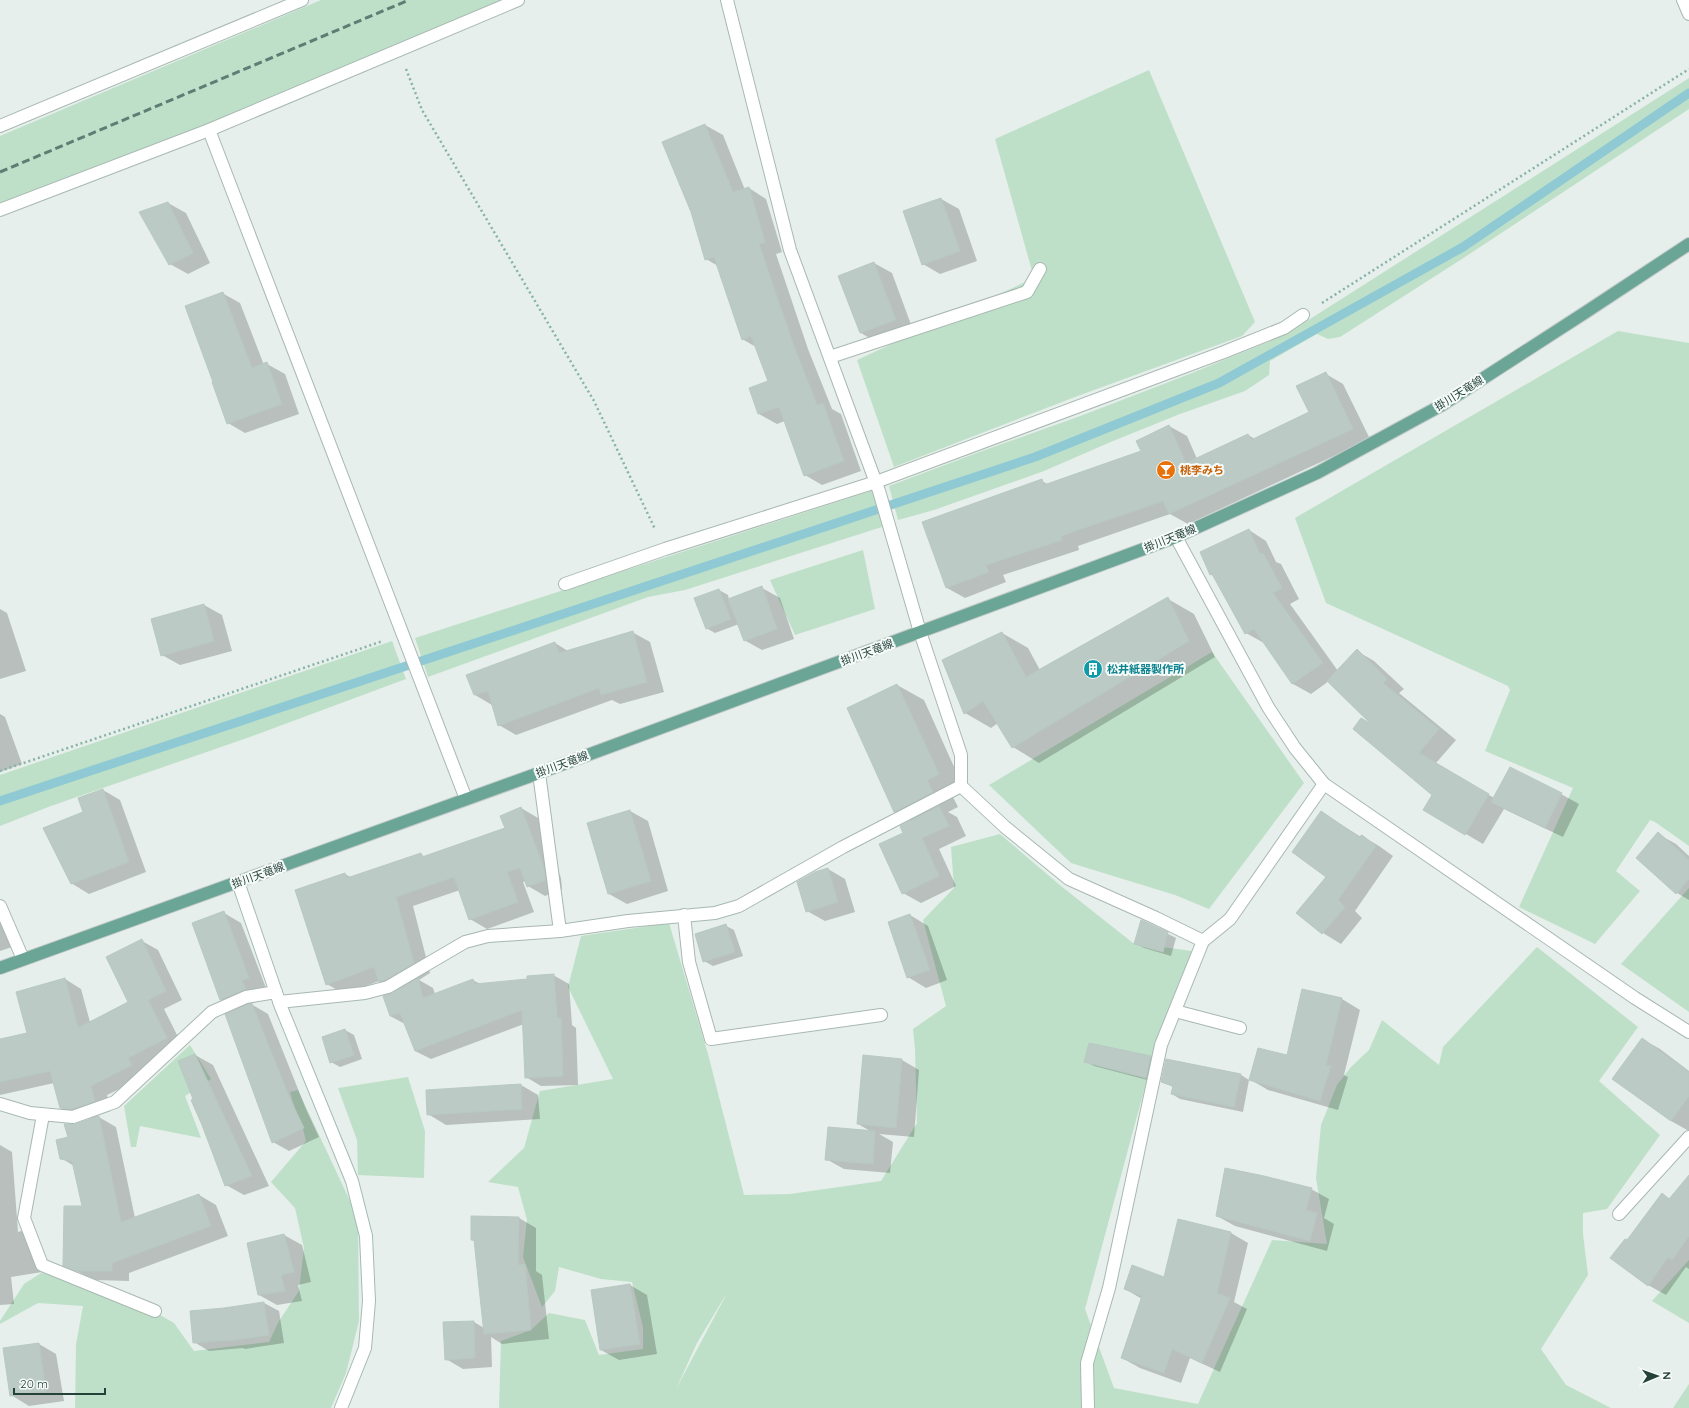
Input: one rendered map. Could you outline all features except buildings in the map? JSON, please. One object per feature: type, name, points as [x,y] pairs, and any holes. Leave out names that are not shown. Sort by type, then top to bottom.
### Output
[{"type":"main road","name":"掛川天竜線","points":[[0,968],[540,773],[1176,537],[1317,473],[1442,405],[1689,244]]},
{"type":"street","points":[[0,126],[302,0]]},
{"type":"street","points":[[0,210],[209,130],[518,0]]},
{"type":"street","points":[[727,0],[790,250],[878,486],[920,632],[961,755],[961,786],[1005,827],[1069,879],[1203,941]]},
{"type":"street","points":[[1683,0],[1689,14]]},
{"type":"street","points":[[209,130],[406,638],[466,799]]},
{"type":"street","points":[[830,358],[1027,292],[1040,269]]},
{"type":"street","points":[[565,584],[665,549],[878,486],[1284,328],[1303,315]]},
{"type":"street","points":[[1176,537],[1268,707],[1295,748],[1324,784],[1636,998],[1689,1032]]},
{"type":"street","points":[[540,773],[560,931]]},
{"type":"street","points":[[1088,1408],[1087,1363],[1109,1288],[1161,1045],[1203,941],[1230,919],[1324,784]]},
{"type":"street","points":[[0,1104],[30,1113],[73,1117],[115,1102],[212,1012],[246,997],[365,993],[388,986],[465,942],[488,936],[560,931],[684,915],[715,913],[739,906],[843,848],[961,786]]},
{"type":"street","points":[[238,882],[278,997],[352,1181],[366,1236],[368,1301],[365,1348],[341,1408]]},
{"type":"street","points":[[0,906],[23,960]]},
{"type":"street","points":[[684,915],[689,962],[711,1039],[882,1014]]},
{"type":"street","points":[[1175,1011],[1240,1028]]},
{"type":"street","points":[[43,1115],[24,1218],[42,1265],[155,1311]]},
{"type":"street","points":[[1619,1214],[1689,1137]]},
{"type":"path","points":[[399,50],[422,110],[594,401],[665,549]]},
{"type":"path","points":[[1303,315],[1689,69]]},
{"type":"path","points":[[0,771],[406,638]]},
{"type":"green space","points":[[321,0],[507,0],[0,214],[0,136]]},
{"type":"green space","points":[[1149,70],[1255,322],[1242,336],[1075,397],[894,467],[857,360],[1034,278],[995,139]]},
{"type":"green space","points":[[1689,78],[1689,109],[1465,257],[1340,337],[1328,339],[1317,334],[1270,361],[1269,375],[1245,391],[1180,414],[1044,471],[934,510],[898,520],[889,486],[1083,415],[1275,339],[1310,319]]},
{"type":"green space","points":[[1618,331],[1689,343],[1689,846],[1650,820],[1616,871],[1640,891],[1595,944],[1519,907],[1573,788],[1485,751],[1510,690],[1508,686],[1326,603],[1295,518]]},
{"type":"green space","points":[[874,490],[885,526],[685,590],[648,597],[428,677],[415,638]]},
{"type":"green space","points":[[863,550],[875,609],[795,635],[770,580]]},
{"type":"green space","points":[[392,641],[406,679],[247,738],[51,806],[0,826],[0,775]]},
{"type":"green space","points":[[1212,652],[1304,783],[1209,909],[1175,895],[1071,863],[989,785]]},
{"type":"green space","points":[[1000,834],[1061,886],[1133,943],[1192,951],[1156,1046],[1085,1309],[1114,1388],[1198,1404],[1272,1240],[1327,1244],[1316,1178],[1321,1125],[1337,1085],[1351,1067],[1369,1050],[1382,1020],[1439,1065],[1443,1047],[1537,947],[1638,1027],[1599,1081],[1660,1135],[1607,1209],[1583,1213],[1583,1234],[1588,1275],[1541,1349],[1566,1385],[1611,1408],[499,1408],[501,1341],[531,1330],[549,1313],[585,1320],[599,1355],[643,1349],[643,1327],[632,1282],[601,1279],[559,1267],[555,1291],[542,1307],[523,1257],[527,1220],[518,1187],[488,1182],[524,1148],[540,1091],[613,1079],[568,987],[581,936],[669,923],[708,1054],[744,1195],[790,1194],[881,1181],[917,1123],[913,1029],[946,1006],[923,920],[954,888],[951,847]],"holes":[[[725,1297],[676,1389],[697,1343]]]},
{"type":"green space","points":[[1689,888],[1689,1012],[1621,964]]},
{"type":"green space","points":[[190,1045],[211,1079],[185,1096],[201,1138],[140,1126],[136,1147],[131,1147],[124,1106]]},
{"type":"green space","points":[[408,1077],[425,1131],[424,1178],[358,1175],[357,1140],[338,1088]]},
{"type":"green space","points":[[298,1090],[358,1218],[359,1321],[346,1373],[331,1408],[75,1408],[76,1344],[83,1306],[38,1303],[0,1324],[0,1321],[24,1284],[41,1273],[79,1278],[120,1292],[174,1323],[194,1351],[269,1342],[279,1321],[299,1291],[304,1248],[295,1208],[271,1182],[306,1141],[290,1092]]},
{"type":"green space","points":[[1689,1260],[1689,1323],[1652,1301]]},
{"type":"green space","points":[[1689,1384],[1689,1408],[1673,1408]]},
{"type":"waterway","points":[[0,801],[1035,457],[1219,383],[1463,247],[1689,93]]},
{"type":"railway","points":[[0,172],[409,0]]},
{"type":"place","name":"桃李みち","points":[[1166,470]]},
{"type":"place","name":"松井紙器製作所","points":[[1093,669]]}]
